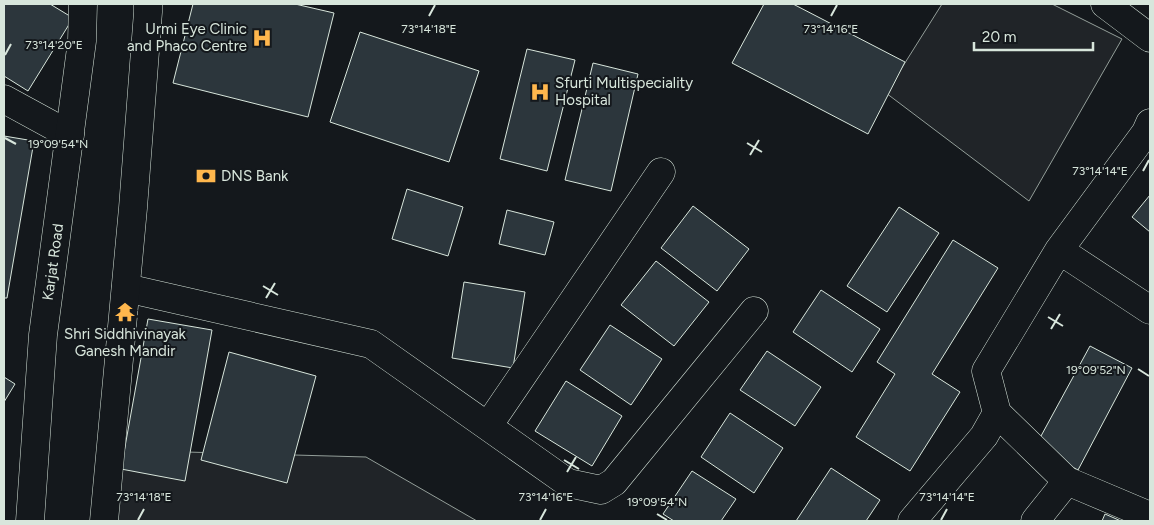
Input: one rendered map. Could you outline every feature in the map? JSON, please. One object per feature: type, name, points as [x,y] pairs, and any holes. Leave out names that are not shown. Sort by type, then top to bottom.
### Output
[{"type":"street","name":"Karjat Road","points":[[30,521],[43,335],[82,41],[83,4]]},
{"type":"street","points":[[104,521],[126,288],[148,4]]},
{"type":"street","points":[[1105,4],[1150,38]]},
{"type":"street","points":[[4,99],[70,135]]},
{"type":"street","points":[[1150,122],[1146,132],[1059,250],[986,371],[997,413],[1067,482],[1150,516]]},
{"type":"street","points":[[488,426],[661,172]]},
{"type":"street","points":[[1059,250],[1150,310]]},
{"type":"street","points":[[126,288],[371,344],[568,483],[601,490],[614,482],[754,311]]},
{"type":"street","points":[[912,521],[984,436],[997,413]]},
{"type":"street","points":[[1035,521],[1067,482]]},
{"type":"shaded area","points":[[942,4],[1052,4],[1122,39],[1029,201],[886,93]]},
{"type":"shaded area","points":[[114,450],[366,457],[477,521],[114,521]]},
{"type":"building","points":[[4,4],[50,4],[73,18],[28,91],[4,76]]},
{"type":"building","points":[[193,4],[295,4],[334,13],[308,117],[173,83]]},
{"type":"building","points":[[764,4],[793,4],[905,62],[868,134],[732,63]]},
{"type":"building","points":[[360,32],[479,71],[449,162],[330,122]]},
{"type":"building","points":[[527,49],[575,60],[547,171],[500,159]]},
{"type":"building","points":[[593,63],[638,74],[611,191],[565,180]]},
{"type":"building","points":[[4,136],[34,141],[7,298],[4,298]]},
{"type":"building","points":[[407,189],[463,207],[448,256],[392,239]]},
{"type":"building","points":[[1150,195],[1150,232],[1132,217]]},
{"type":"building","points":[[693,206],[749,249],[717,291],[661,248]]},
{"type":"building","points":[[899,207],[939,233],[887,312],[847,286]]},
{"type":"building","points":[[507,210],[554,222],[545,255],[499,244]]},
{"type":"building","points":[[953,240],[998,268],[932,374],[960,392],[910,471],[856,437],[895,374],[877,362]]},
{"type":"building","points":[[656,261],[709,302],[674,346],[621,305]]},
{"type":"building","points":[[464,282],[525,292],[513,368],[452,358]]},
{"type":"building","points":[[821,290],[880,329],[852,372],[793,332]]},
{"type":"building","points":[[148,319],[212,330],[185,481],[121,469]]},
{"type":"building","points":[[610,325],[662,359],[631,405],[580,370]]},
{"type":"building","points":[[1090,346],[1132,368],[1078,470],[1035,447]]},
{"type":"building","points":[[767,351],[821,387],[795,426],[740,390]]},
{"type":"building","points":[[229,352],[316,376],[287,483],[201,460]]},
{"type":"building","points":[[4,377],[15,384],[4,402]]},
{"type":"building","points":[[566,381],[622,416],[592,466],[535,431]]},
{"type":"building","points":[[730,413],[783,448],[754,493],[701,457]]},
{"type":"building","points":[[831,468],[880,500],[866,521],[796,521]]},
{"type":"building","points":[[692,471],[736,499],[721,521],[674,521],[663,514]]},
{"type":"building","points":[[1105,514],[1121,521],[1102,521]]},
{"type":"place","name":"Urmi Eye Clinic and Phaco Centre","points":[[262,38]]},
{"type":"place","name":"Sfurti Multispeciality Hospital","points":[[540,92]]},
{"type":"place","name":"DNS Bank","points":[[206,176]]},
{"type":"place","name":"Shri Siddhivinayak Ganesh Mandir","points":[[125,312]]}]
